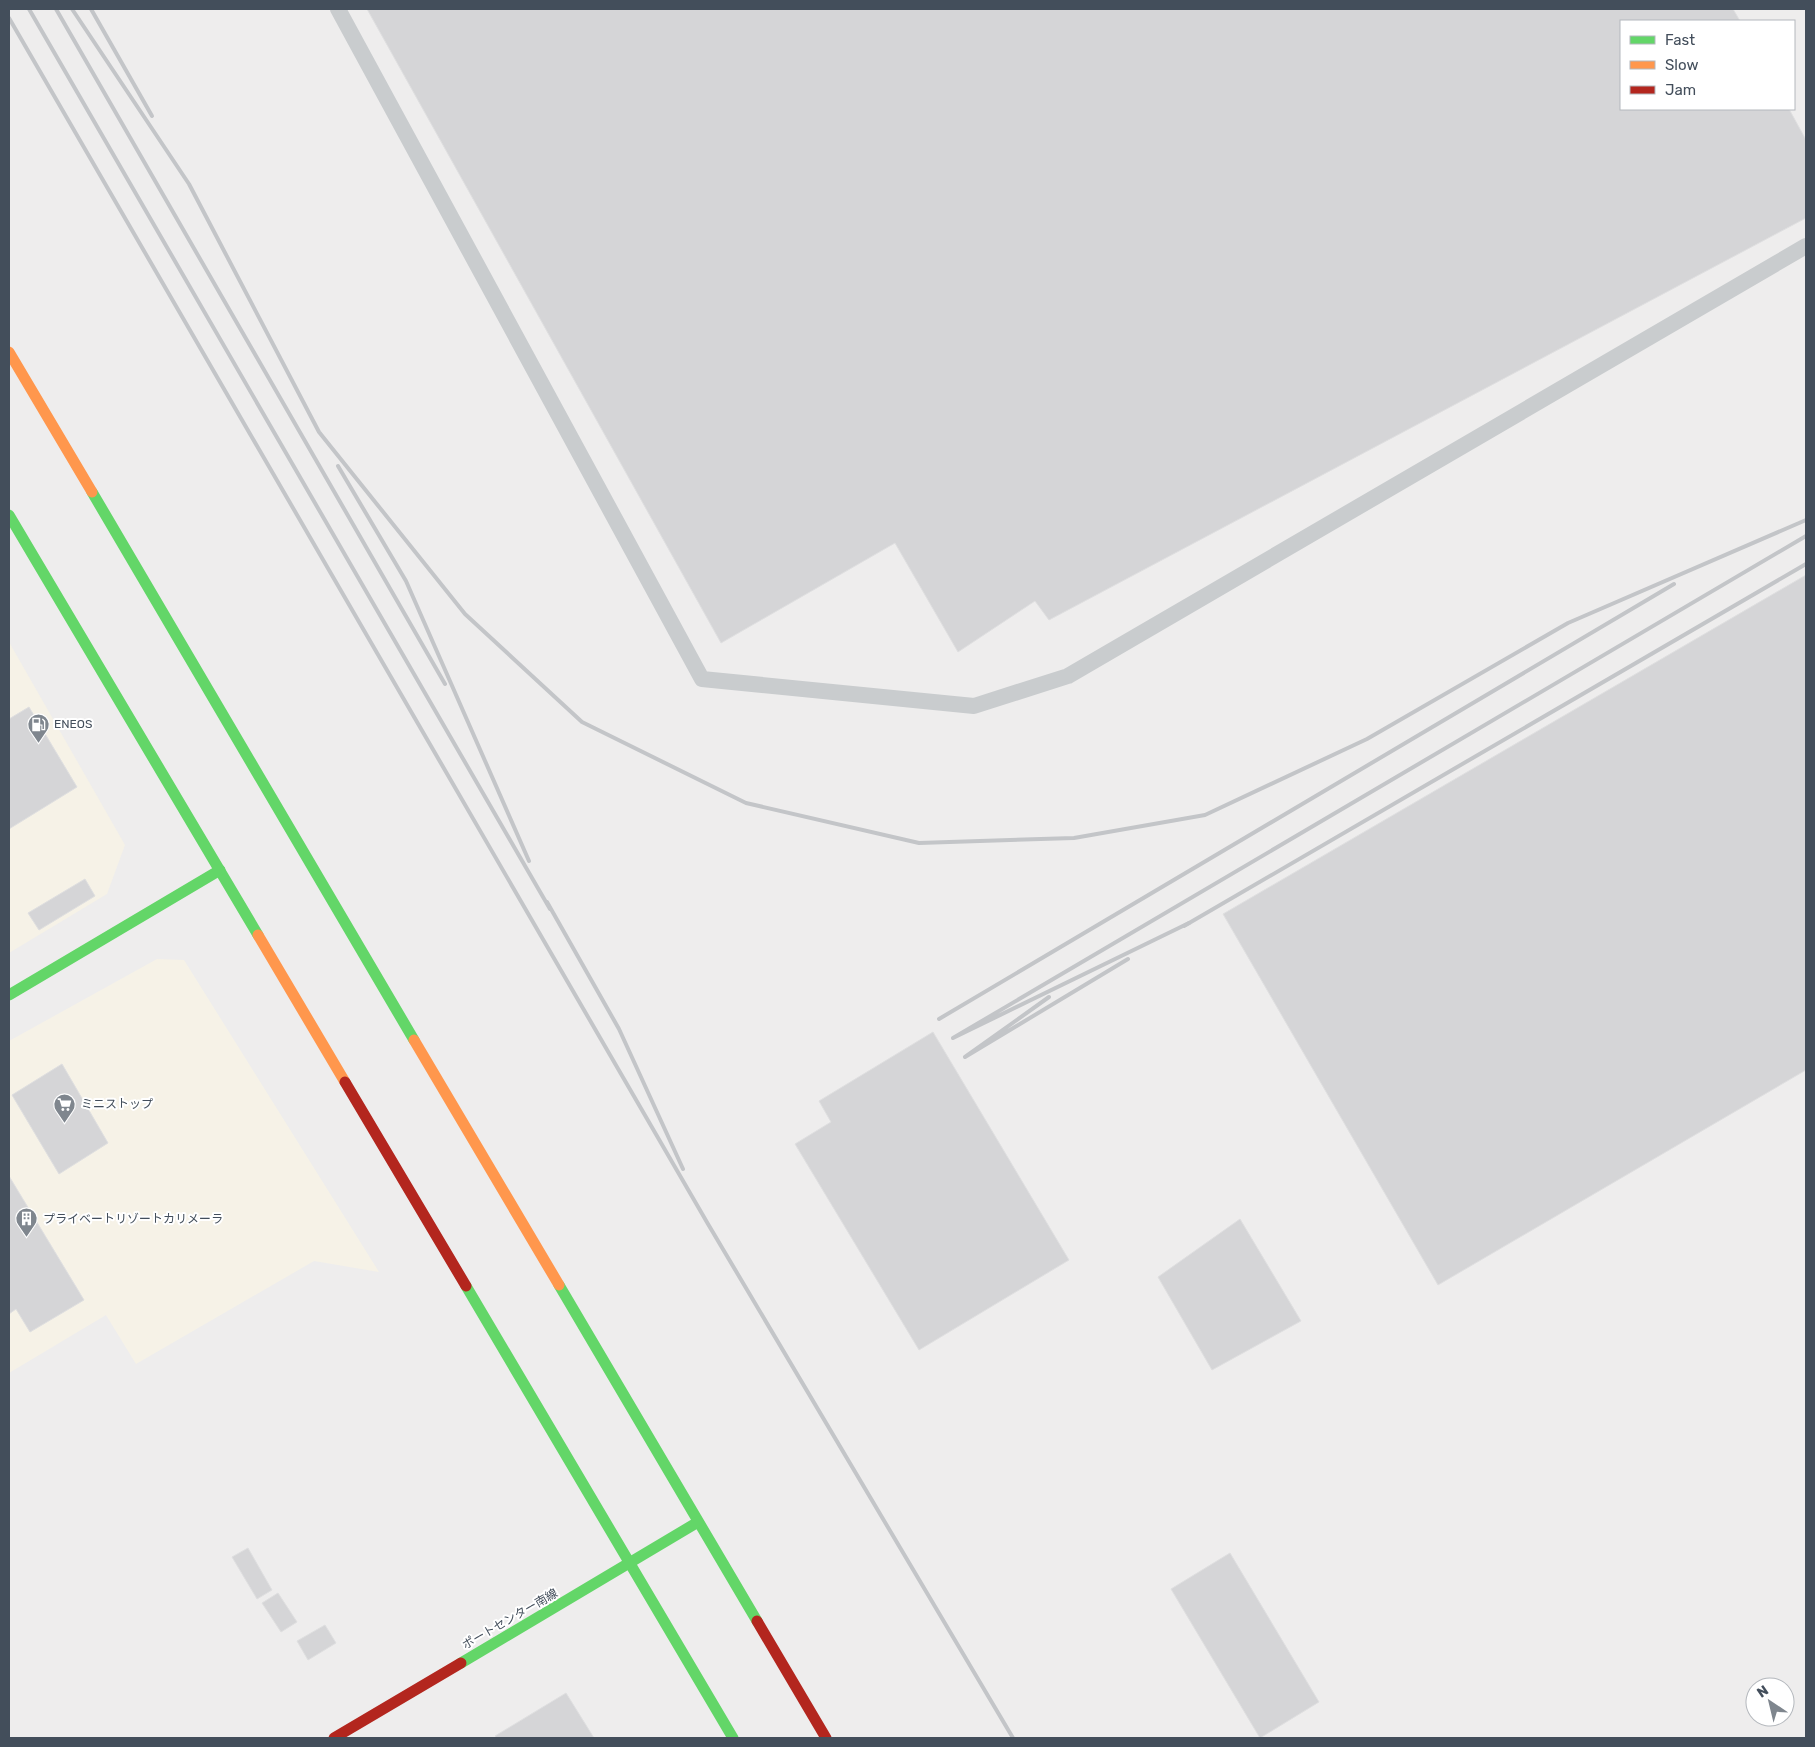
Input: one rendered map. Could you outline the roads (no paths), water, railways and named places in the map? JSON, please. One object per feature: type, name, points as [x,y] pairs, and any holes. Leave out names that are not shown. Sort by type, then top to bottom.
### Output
[{"type":"street","points":[[9,352],[826,1738]]},
{"type":"street","points":[[9,515],[733,1738]]},
{"type":"street","points":[[9,996],[220,870]]},
{"type":"street","name":"ポートセンター南線","points":[[334,1738],[698,1522]]},
{"type":"lane","points":[[338,9],[702,679],[974,706],[1068,676],[1806,246]]},
{"type":"railway","points":[[29,9],[550,909]]},
{"type":"railway","points":[[56,9],[445,684]]},
{"type":"railway","points":[[72,9],[189,184],[319,432],[465,614],[582,722],[746,803],[919,843],[1074,838],[1205,815],[1367,739],[1568,623],[1806,520]]},
{"type":"railway","points":[[91,9],[152,116]]},
{"type":"railway","points":[[9,18],[708,1224],[1013,1738]]},
{"type":"railway","points":[[338,466],[406,581],[529,861]]},
{"type":"railway","points":[[1189,923],[953,1038],[1806,536]]},
{"type":"railway","points":[[1184,926],[1806,564]]},
{"type":"railway","points":[[939,1019],[1674,584]]},
{"type":"railway","points":[[547,902],[619,1029],[683,1169]]},
{"type":"railway","points":[[1049,997],[965,1057],[1128,959]]},
{"type":"place","name":"ENEOS","points":[[38,743]]},
{"type":"place","name":"ミニストップ","points":[[65,1123]]},
{"type":"place","name":"プライベートリゾートカリメーラ","points":[[27,1238]]}]
